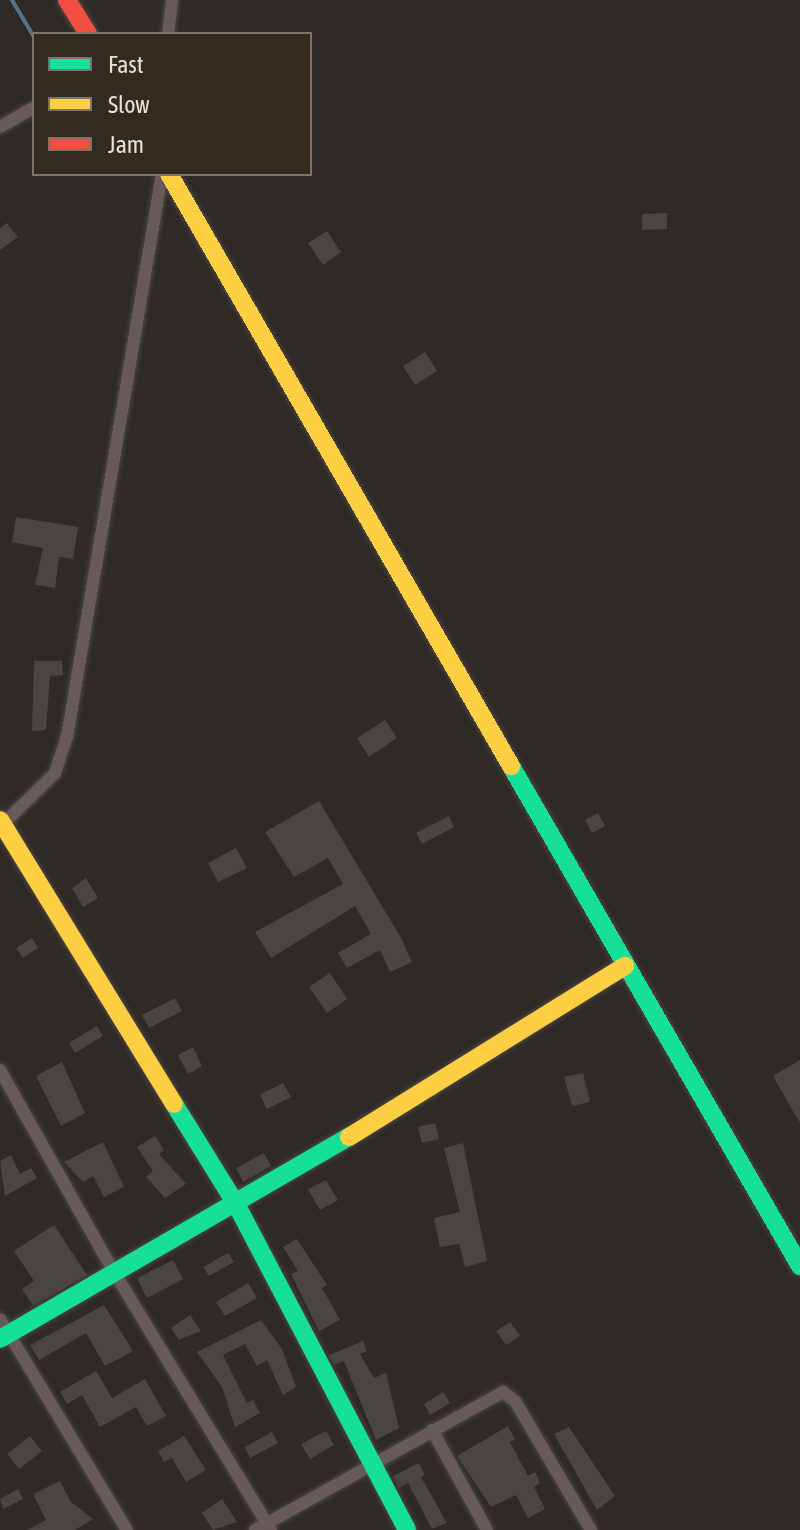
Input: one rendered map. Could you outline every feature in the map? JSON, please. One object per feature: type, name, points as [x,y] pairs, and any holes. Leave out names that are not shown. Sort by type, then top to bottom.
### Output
[{"type":"street","points":[[67,0],[87,32]]},
{"type":"street","points":[[168,32],[172,0]]},
{"type":"street","points":[[0,127],[32,108]]},
{"type":"street","points":[[162,176],[67,737],[55,773],[1,823],[236,1204],[407,1530]]},
{"type":"street","points":[[170,176],[800,1266]]},
{"type":"street","points":[[127,1530],[3,1330],[236,1204],[625,966]]},
{"type":"street","points":[[0,1070],[114,1272],[269,1526]]},
{"type":"street","points":[[255,1530],[269,1526],[371,1462],[497,1395],[510,1393],[591,1530]]},
{"type":"street","points":[[432,1430],[487,1530]]},
{"type":"building","points":[[667,213],[667,229],[642,230],[642,214]]},
{"type":"building","points":[[7,223],[18,237],[0,250],[0,228]]},
{"type":"building","points":[[327,231],[341,252],[323,265],[308,243]]},
{"type":"building","points":[[425,352],[437,371],[415,385],[403,366]]},
{"type":"building","points":[[16,517],[78,527],[73,559],[59,557],[55,588],[35,585],[43,548],[12,542]]},
{"type":"building","points":[[34,661],[62,661],[63,675],[50,676],[46,730],[32,731]]},
{"type":"building","points":[[385,720],[397,738],[369,757],[357,738]]},
{"type":"building","points":[[319,801],[401,938],[412,962],[390,972],[380,950],[347,968],[338,953],[371,934],[355,906],[271,958],[255,932],[343,884],[328,858],[294,877],[265,832]]},
{"type":"building","points":[[598,813],[605,826],[592,833],[585,820]]},
{"type":"building","points":[[449,816],[454,827],[422,844],[416,833]]},
{"type":"building","points":[[236,848],[247,868],[218,882],[208,863]]},
{"type":"building","points":[[86,878],[98,898],[83,907],[72,888]]},
{"type":"building","points":[[32,938],[38,948],[23,958],[16,948]]},
{"type":"building","points":[[330,973],[347,999],[327,1013],[309,987]]},
{"type":"building","points":[[175,998],[182,1011],[149,1028],[142,1015]]},
{"type":"building","points":[[97,1026],[103,1036],[75,1053],[69,1043]]},
{"type":"building","points":[[193,1047],[202,1066],[188,1074],[178,1055]]},
{"type":"building","points":[[800,1060],[800,1123],[773,1076]]},
{"type":"building","points":[[62,1062],[85,1113],[61,1126],[36,1076]]},
{"type":"building","points":[[583,1073],[590,1102],[572,1106],[564,1077]]},
{"type":"building","points":[[283,1083],[291,1097],[267,1109],[260,1095]]},
{"type":"building","points":[[435,1123],[439,1139],[422,1143],[418,1127]]},
{"type":"building","points":[[155,1136],[164,1150],[159,1154],[186,1184],[165,1198],[146,1177],[153,1171],[137,1147]]},
{"type":"building","points":[[103,1142],[124,1187],[104,1197],[93,1176],[83,1182],[64,1162]]},
{"type":"building","points":[[463,1143],[487,1261],[465,1267],[459,1244],[440,1247],[434,1218],[460,1212],[444,1148]]},
{"type":"building","points":[[264,1153],[271,1166],[243,1182],[236,1168]]},
{"type":"building","points":[[11,1155],[20,1174],[31,1168],[37,1178],[5,1196],[0,1161]]},
{"type":"building","points":[[326,1180],[338,1200],[320,1210],[308,1189]]},
{"type":"building","points":[[54,1225],[87,1275],[33,1306],[22,1289],[34,1281],[14,1251]]},
{"type":"building","points":[[297,1239],[327,1285],[322,1288],[340,1320],[319,1331],[291,1274],[298,1271],[283,1247]]},
{"type":"building","points":[[228,1253],[234,1262],[209,1276],[203,1267]]},
{"type":"building","points":[[173,1260],[183,1279],[147,1298],[137,1278]]},
{"type":"building","points":[[248,1283],[257,1298],[225,1316],[216,1302]]},
{"type":"building","points":[[104,1305],[133,1351],[105,1366],[86,1333],[39,1360],[30,1345]]},
{"type":"building","points":[[190,1315],[201,1331],[179,1340],[171,1328]]},
{"type":"building","points":[[261,1320],[282,1349],[296,1387],[283,1395],[267,1360],[257,1366],[245,1344],[223,1355],[247,1403],[253,1400],[260,1413],[235,1427],[222,1387],[197,1352]]},
{"type":"building","points":[[510,1322],[520,1336],[506,1345],[496,1331]]},
{"type":"building","points":[[363,1341],[367,1351],[360,1354],[374,1378],[386,1373],[399,1428],[376,1440],[344,1361],[334,1365],[329,1355]]},
{"type":"building","points":[[96,1371],[112,1398],[145,1379],[166,1416],[147,1426],[136,1407],[100,1427],[82,1395],[67,1404],[60,1392]]},
{"type":"building","points":[[443,1392],[450,1403],[430,1415],[424,1404]]},
{"type":"building","points":[[508,1426],[515,1439],[510,1442],[528,1476],[535,1472],[540,1483],[534,1487],[545,1509],[528,1518],[516,1495],[491,1507],[457,1456]]},
{"type":"building","points":[[569,1427],[615,1496],[597,1510],[554,1434]]},
{"type":"building","points":[[326,1431],[334,1445],[310,1459],[301,1444]]},
{"type":"building","points":[[272,1432],[278,1443],[250,1458],[245,1447]]},
{"type":"building","points":[[30,1436],[42,1451],[19,1469],[7,1454]]},
{"type":"building","points":[[184,1436],[206,1470],[186,1482],[172,1458],[164,1462],[158,1451]]},
{"type":"building","points":[[419,1463],[425,1475],[421,1477],[447,1523],[432,1529],[408,1483],[399,1488],[393,1476]]},
{"type":"building","points":[[60,1481],[71,1502],[93,1519],[75,1530],[27,1530],[46,1520],[33,1494]]},
{"type":"building","points":[[18,1489],[23,1499],[3,1509],[0,1499]]},
{"type":"building","points":[[222,1499],[237,1522],[213,1530],[202,1513]]},
{"type":"waterway","points":[[12,0],[32,34]]},
{"type":"traffic: fast","points":[[511,766],[800,1266]]},
{"type":"traffic: fast","points":[[174,1104],[236,1204],[407,1530]]},
{"type":"traffic: fast","points":[[0,1339],[349,1137]]},
{"type":"traffic: slow","points":[[170,176],[511,766]]},
{"type":"traffic: slow","points":[[0,820],[174,1104]]},
{"type":"traffic: slow","points":[[349,1137],[625,966]]},
{"type":"traffic: jam","points":[[67,0],[87,32]]}]
